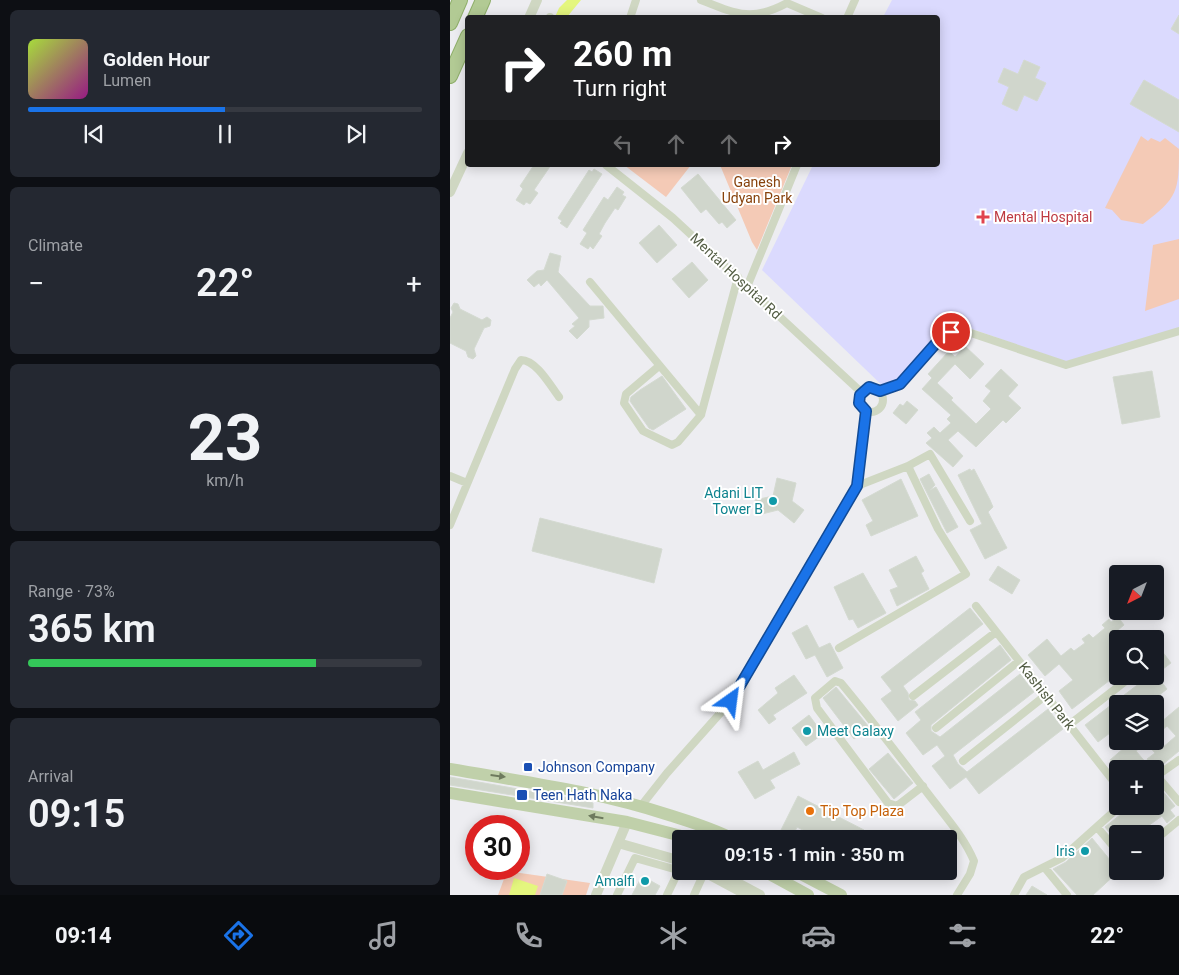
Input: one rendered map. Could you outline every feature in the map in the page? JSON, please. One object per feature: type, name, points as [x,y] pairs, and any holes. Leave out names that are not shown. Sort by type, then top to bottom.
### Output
[{"type":"highway","points":[[476,15],[483,0]]},
{"type":"highway","points":[[450,23],[458,4]]},
{"type":"highway","points":[[450,76],[465,43]]},
{"type":"main road","points":[[450,768],[512,778],[641,806],[716,830]]},
{"type":"main road","points":[[450,793],[627,822],[672,834]]},
{"type":"main road","points":[[680,830],[686,820]]},
{"type":"main road","points":[[780,880],[808,895]]},
{"type":"main road","points":[[812,880],[841,895]]},
{"type":"street","points":[[530,15],[537,0]]},
{"type":"street","points":[[631,15],[636,0]]},
{"type":"street","points":[[701,0],[728,10],[751,15]]},
{"type":"street","points":[[848,15],[855,0]]},
{"type":"street","points":[[759,15],[787,3],[815,15]]},
{"type":"street","points":[[450,192],[465,160]]},
{"type":"street","name":"Mental Hospital Rd","points":[[609,167],[673,218],[861,392]]},
{"type":"street","points":[[747,287],[796,167]]},
{"type":"street","points":[[659,366],[626,394],[624,403],[642,431],[672,445],[678,442],[701,415],[738,277]]},
{"type":"street","points":[[590,282],[701,415]]},
{"type":"street","points":[[880,391],[884,400],[882,407],[875,412],[866,411],[859,403],[861,392],[869,387],[880,391],[900,384],[938,341],[951,332],[965,331],[1066,365],[1179,331]]},
{"type":"street","points":[[450,525],[515,369],[521,360],[527,360],[532,364],[559,397]]},
{"type":"street","points":[[641,806],[731,701],[857,486],[866,411]]},
{"type":"street","points":[[857,486],[908,466],[930,454],[970,521]]},
{"type":"street","points":[[839,648],[966,574],[938,529],[908,466]]},
{"type":"street","points":[[450,476],[467,483]]},
{"type":"street","name":"Kashish Park","points":[[976,606],[1109,776]]},
{"type":"street","points":[[913,696],[996,632]]},
{"type":"street","points":[[936,728],[1020,661]]},
{"type":"street","points":[[923,786],[896,806],[888,803],[817,708],[815,698],[835,681],[841,683],[877,725],[923,786],[968,846],[974,861],[970,874],[957,895]]},
{"type":"street","points":[[1069,725],[1120,685]]},
{"type":"street","points":[[963,761],[1046,695]]},
{"type":"street","points":[[1164,771],[1179,760]]},
{"type":"street","points":[[1164,786],[1179,802]]},
{"type":"street","points":[[1014,895],[1024,877],[1062,858],[1110,815]]},
{"type":"street","points":[[1164,832],[1179,820]]},
{"type":"street","points":[[596,895],[627,822]]},
{"type":"street","points":[[1097,827],[1109,841]]},
{"type":"street","points":[[618,843],[672,864]]},
{"type":"street","points":[[617,895],[635,858],[672,866]]},
{"type":"street","points":[[1045,868],[1067,895]]},
{"type":"street","points":[[667,895],[675,880]]},
{"type":"street","points":[[694,895],[701,880]]},
{"type":"street","points":[[717,880],[745,895]]},
{"type":"street","points":[[732,880],[760,895]]},
{"type":"shaded area","points":[[567,0],[581,0],[569,15],[556,15],[559,8]]},
{"type":"shaded area","name":"Mental Hospital","points":[[892,0],[1179,0],[1179,332],[1070,363],[949,321],[888,391],[762,270],[812,167],[940,167],[940,15],[884,15]]},
{"type":"shaded area","points":[[513,880],[520,880],[538,886],[535,895],[509,895]]},
{"type":"green space","points":[[1141,136],[1148,141],[1151,138],[1160,142],[1165,138],[1179,149],[1177,184],[1174,193],[1170,200],[1155,215],[1143,224],[1121,220],[1112,210],[1105,208]]},
{"type":"green space","points":[[627,167],[689,167],[666,197]]},
{"type":"green space","name":"Ganesh Udyan Park","points":[[721,167],[791,167],[757,250]]},
{"type":"green space","points":[[1179,239],[1179,299],[1145,311],[1153,245]]},
{"type":"green space","points":[[530,874],[590,883],[586,895],[498,895],[504,880],[530,880]]},
{"type":"building","points":[[1179,15],[1179,34],[1171,29]]},
{"type":"building","points":[[1024,60],[1040,67],[1035,78],[1046,83],[1037,101],[1024,95],[1017,111],[1002,104],[1009,87],[998,82],[1004,68],[1018,74]]},
{"type":"building","points":[[1144,80],[1179,100],[1179,132],[1130,104]]},
{"type":"building","points":[[533,167],[550,167],[534,190],[538,193],[530,204],[526,202],[524,205],[516,200],[523,189],[520,186]]},
{"type":"building","points":[[594,169],[602,174],[567,228],[560,223],[562,221],[558,218],[589,170],[592,172]]},
{"type":"building","points":[[698,174],[736,220],[727,228],[722,222],[719,224],[706,209],[701,213],[681,188]]},
{"type":"building","points":[[617,187],[624,192],[622,195],[626,197],[618,210],[615,208],[605,223],[599,234],[602,236],[593,249],[590,246],[588,249],[580,244],[587,233],[583,230],[604,197],[608,200]]},
{"type":"building","points":[[659,225],[677,245],[657,263],[639,243]]},
{"type":"building","points":[[550,253],[561,256],[558,272],[590,306],[603,306],[604,318],[589,320],[589,327],[577,339],[569,331],[575,326],[572,324],[579,318],[547,280],[541,286],[539,283],[534,287],[527,280],[537,271],[544,270]]},
{"type":"building","points":[[692,262],[708,280],[689,298],[672,279]]},
{"type":"building","points":[[454,303],[458,304],[460,309],[482,320],[487,317],[491,320],[490,326],[484,328],[474,349],[476,356],[473,359],[468,357],[466,351],[450,343],[450,318],[453,312],[451,308]]},
{"type":"building","points":[[965,346],[984,364],[970,379],[955,364],[937,383],[953,398],[951,400],[976,424],[991,409],[983,401],[991,391],[985,386],[1001,369],[1018,385],[1008,396],[1021,408],[1006,423],[1003,420],[976,447],[958,431],[948,440],[963,456],[953,467],[926,443],[932,438],[927,433],[934,427],[940,433],[951,423],[947,419],[951,415],[922,389],[932,378],[928,374],[949,351],[955,357]]},
{"type":"building","points":[[1152,371],[1160,417],[1122,424],[1113,377]]},
{"type":"building","points":[[662,376],[686,409],[653,430],[649,428],[630,401],[631,397]]},
{"type":"building","points":[[907,401],[918,410],[906,424],[893,413],[900,404],[903,406]]},
{"type":"building","points":[[970,469],[971,471],[974,469],[990,500],[993,507],[988,512],[1007,548],[985,559],[970,530],[982,524],[958,475]]},
{"type":"building","points":[[929,474],[935,485],[930,490],[936,487],[958,527],[947,533],[920,479]]},
{"type":"building","name":"Adani LIT Tower B","points":[[777,478],[796,483],[792,501],[804,510],[794,523],[778,510],[758,515],[755,500],[773,496]]},
{"type":"building","points":[[901,479],[918,516],[871,536],[866,525],[873,521],[862,500]]},
{"type":"building","points":[[540,518],[662,549],[654,583],[532,551]]},
{"type":"building","points":[[916,556],[924,571],[921,573],[929,589],[897,606],[890,590],[898,587],[889,570]]},
{"type":"building","points":[[998,566],[1020,580],[1012,594],[989,580]]},
{"type":"building","points":[[863,573],[886,613],[858,628],[853,619],[849,620],[834,587]]},
{"type":"building","points":[[970,608],[983,624],[903,686],[908,693],[909,700],[915,701],[918,705],[898,721],[881,699],[892,691],[881,677]]},
{"type":"building","points":[[1109,619],[1111,622],[1120,620],[1124,625],[1118,630],[1109,630],[1109,681],[1072,709],[1059,691],[1073,680],[1059,664],[1045,676],[1028,655],[1047,639],[1061,656],[1071,648],[1074,651],[1085,643],[1082,639],[1089,634],[1093,638],[1105,628],[1102,625]]},
{"type":"building","points":[[807,625],[819,648],[830,643],[843,668],[827,677],[815,655],[806,659],[792,633]]},
{"type":"building","points":[[1000,645],[1011,660],[931,725],[931,731],[940,737],[1020,674],[1034,692],[953,755],[958,764],[967,772],[1048,709],[1063,729],[979,794],[966,777],[950,789],[932,766],[945,756],[937,745],[923,755],[906,733],[921,720],[915,712]]},
{"type":"building","points":[[1164,654],[1171,663],[1164,668]]},
{"type":"building","points":[[794,675],[807,693],[773,715],[776,719],[769,724],[758,710],[778,693],[775,688]]},
{"type":"building","points":[[1137,685],[1164,685],[1167,689],[1159,695],[1124,695]]},
{"type":"building","points":[[836,687],[869,727],[854,739],[823,698]]},
{"type":"building","points":[[1109,707],[1109,734],[1098,742],[1085,725]]},
{"type":"building","points":[[1179,707],[1179,751],[1164,763],[1164,760],[1147,759],[1155,753],[1152,750],[1164,750],[1164,746],[1176,736],[1167,726],[1164,728],[1164,720]]},
{"type":"building","name":"Meet Galaxy","points":[[809,715],[823,734],[806,746],[792,728]]},
{"type":"building","points":[[1122,750],[1137,750],[1136,751],[1144,760],[1110,760]]},
{"type":"building","points":[[794,752],[800,764],[770,780],[775,788],[755,799],[738,772],[758,761],[763,770]]},
{"type":"building","points":[[888,753],[913,783],[894,799],[869,769]]},
{"type":"building","points":[[450,777],[586,801],[593,803],[593,808],[450,785]]},
{"type":"building","points":[[1164,793],[1175,806],[1170,810],[1175,816],[1167,823],[1162,816],[1149,825],[1109,825],[1109,832],[1105,827],[1120,815],[1164,815]]},
{"type":"building","name":"Tip Top Plaza","points":[[798,796],[864,830],[803,830],[797,827],[796,830],[781,830]]},
{"type":"building","name":"Iris","points":[[1092,838],[1109,859],[1109,880],[1093,895],[1077,895],[1053,869],[1066,862]]},
{"type":"building","points":[[547,874],[567,881],[562,895],[540,895]]},
{"type":"building","name":"Amalfi","points":[[642,876],[660,886],[655,895],[632,895]]},
{"type":"building","points":[[1032,886],[1047,895],[1026,895]]},
{"type":"place","name":"Mental Hospital","points":[[983,217]]},
{"type":"place","name":"Adani LIT Tower B","points":[[773,501]]},
{"type":"place","name":"Meet Galaxy","points":[[807,731]]},
{"type":"place","name":"Johnson Company","points":[[528,767]]},
{"type":"place","name":"Teen Hath Naka","points":[[522,795]]},
{"type":"place","name":"Tip Top Plaza","points":[[810,811]]},
{"type":"place","name":"Iris","points":[[1085,851]]},
{"type":"place","name":"Amalfi","points":[[645,881]]},
{"type":"route","points":[[731,701],[857,486],[866,423],[866,411],[859,403],[862,391],[869,387],[880,391],[900,384],[938,341],[951,332]]}]
